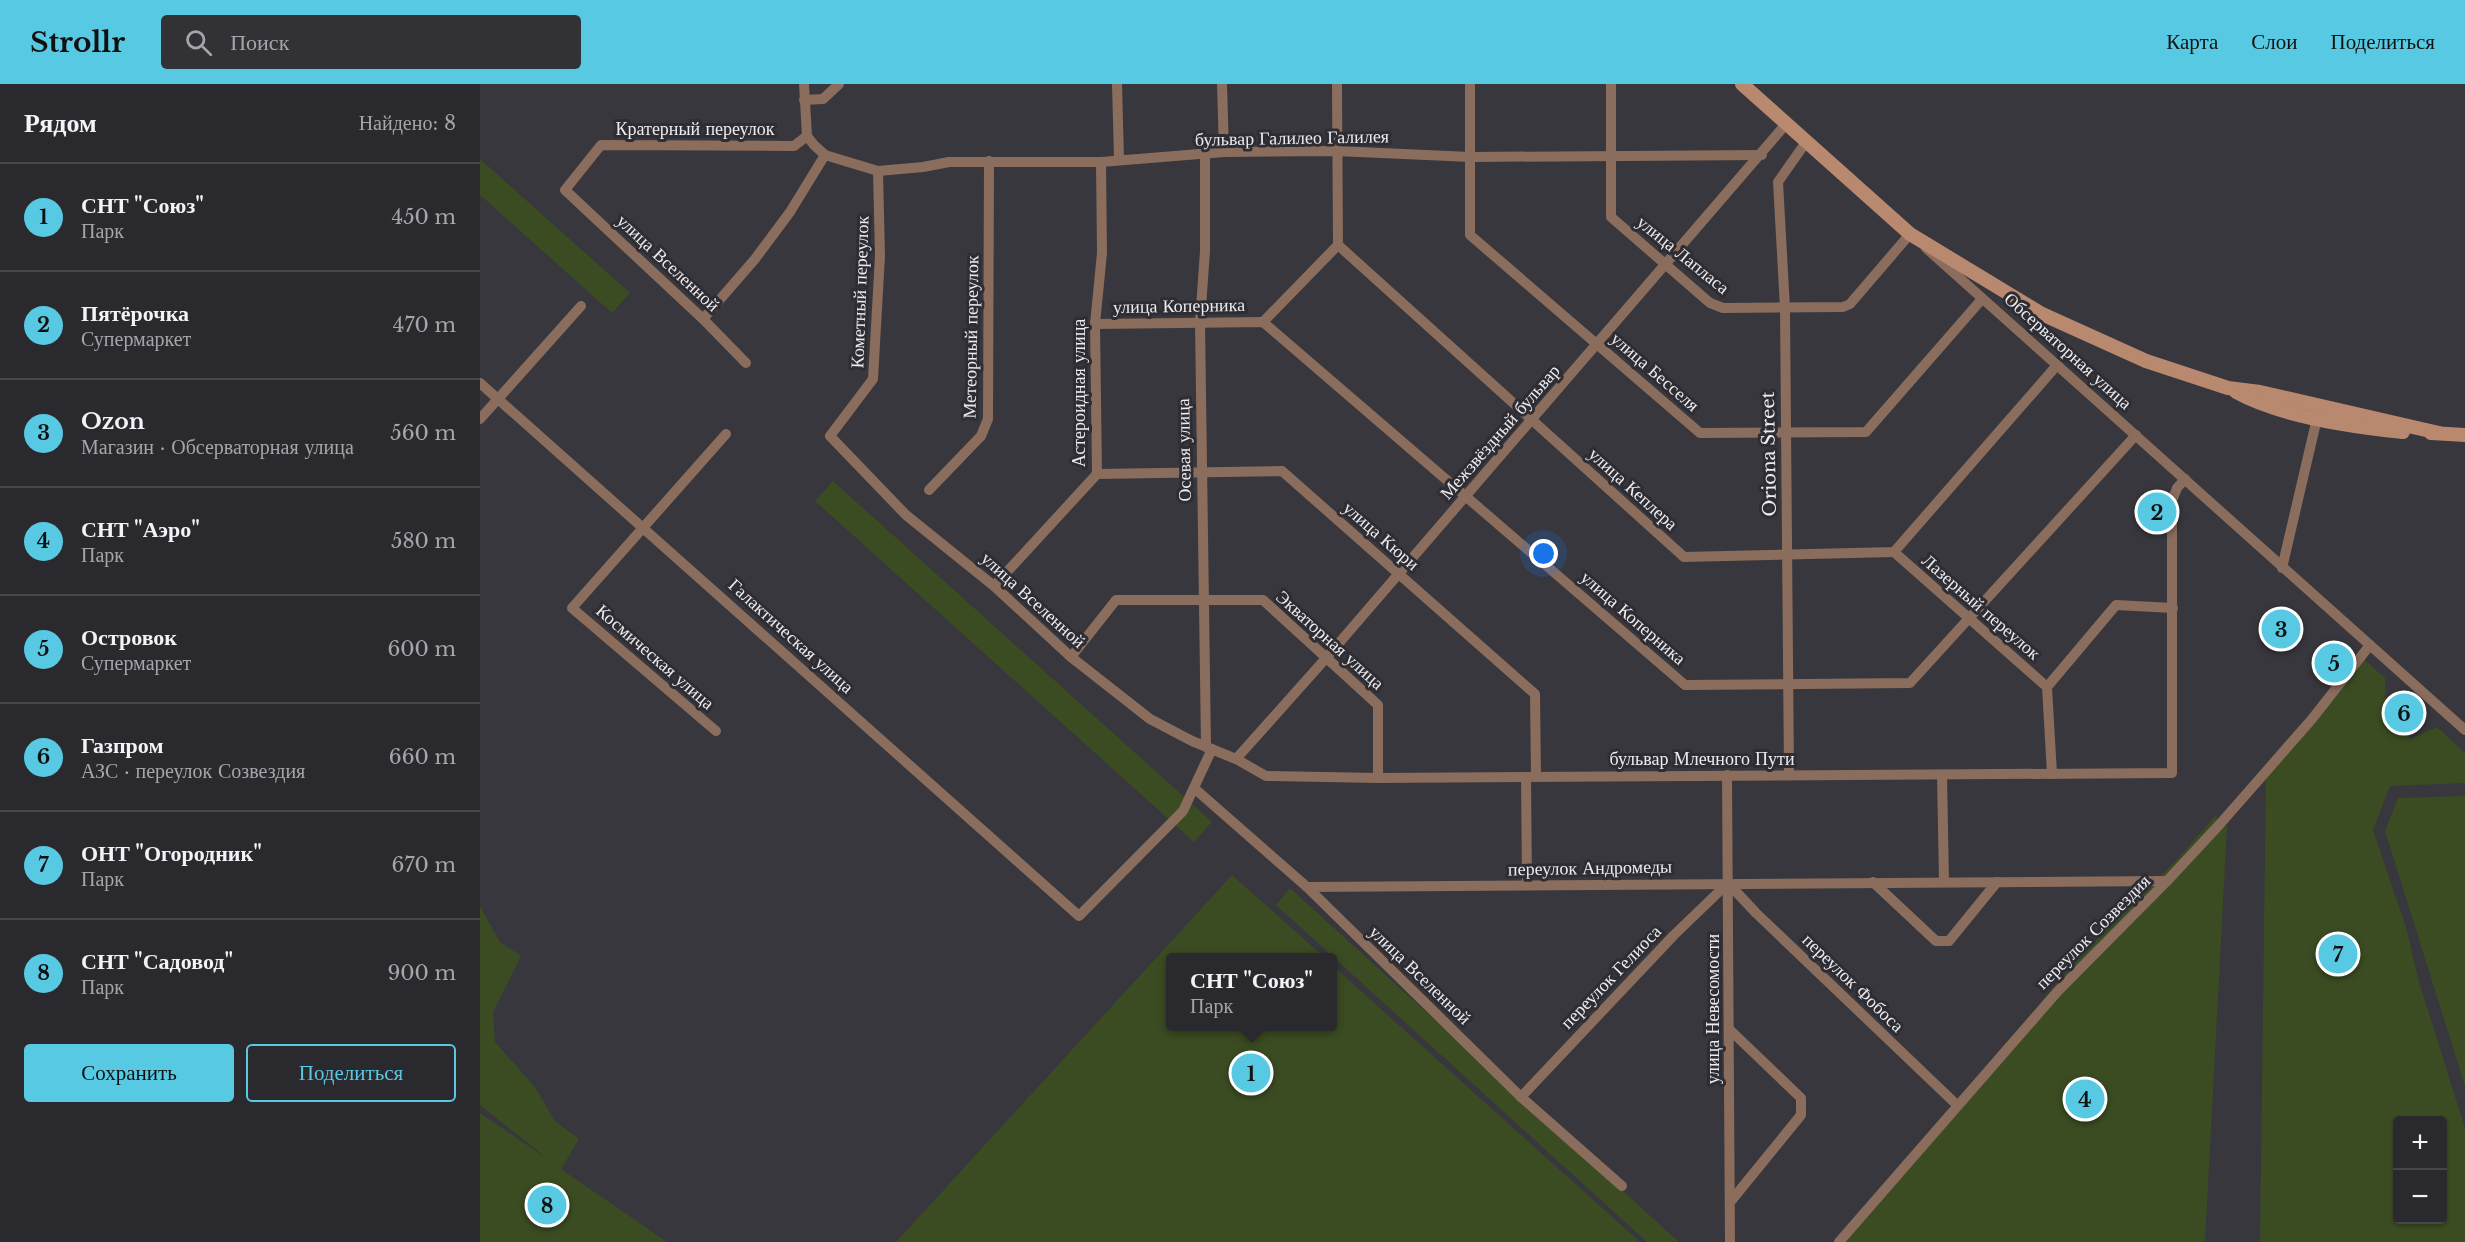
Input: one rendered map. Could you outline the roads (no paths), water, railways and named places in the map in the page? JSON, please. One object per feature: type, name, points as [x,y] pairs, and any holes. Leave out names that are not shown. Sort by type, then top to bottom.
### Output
[{"type":"main road","name":"Обсерваторная улица","points":[[1742,84],[1910,234]]},
{"type":"main road","points":[[1910,234],[2042,314],[2146,361],[2229,388],[2260,392],[2318,412],[2439,433],[2465,435]]},
{"type":"street","points":[[703,319],[755,259],[790,213],[825,155],[807,136],[804,84]]},
{"type":"street","points":[[804,100],[823,99],[839,84]]},
{"type":"street","points":[[1117,84],[1119,159]]},
{"type":"street","points":[[1222,84],[1224,152]]},
{"type":"street","points":[[1263,322],[1338,245],[1337,84]]},
{"type":"street","name":"улица Бесселя","points":[[1470,84],[1470,235],[1700,433],[1866,432],[1982,299]]},
{"type":"street","name":"улица Лапласа","points":[[1611,84],[1611,217],[1710,303],[1723,308],[1785,309],[1836,308],[1850,304],[1910,234]]},
{"type":"street","name":"Межзвёздный бульвар","points":[[1236,759],[1666,266],[1786,124]]},
{"type":"street","name":"Кратерный переулок","points":[[565,190],[601,145],[794,146],[807,136]]},
{"type":"street","name":"Oriona Street","points":[[1789,775],[1785,309],[1779,182],[1806,142]]},
{"type":"street","name":"бульвар Галилео Галилея","points":[[825,155],[878,171],[949,162],[1101,162],[1224,152],[1336,151],[1471,157],[1611,154],[1762,155]]},
{"type":"street","name":"Осевая улица","points":[[1205,154],[1206,251],[1200,322],[1201,472],[1209,748]]},
{"type":"street","name":"Метеорный переулок","points":[[929,490],[981,436],[988,419],[989,161]]},
{"type":"street","name":"Астероидная улица","points":[[994,586],[1097,474],[1095,324],[1102,253],[1101,162]]},
{"type":"street","name":"Кометный переулок","points":[[830,436],[873,379],[880,256],[878,171]]},
{"type":"street","name":"улица Вселенной","points":[[565,190],[703,319],[746,363]]},
{"type":"street","name":"Обсерваторная улица","points":[[1910,234],[2465,730]]},
{"type":"street","name":"улица Кеплера","points":[[1338,245],[1684,557],[1894,552]]},
{"type":"street","points":[[480,419],[581,306]]},
{"type":"street","name":"улица Коперника","points":[[1095,324],[1263,322],[1685,685],[1910,683],[2136,435]]},
{"type":"street","points":[[1894,552],[2058,364]]},
{"type":"street","name":"Галактическая улица","points":[[480,382],[1079,915],[1183,811],[1194,788]]},
{"type":"street","points":[[2282,568],[2318,412]]},
{"type":"street","points":[[644,527],[726,435]]},
{"type":"street","name":"улица Вселенной","points":[[830,436],[906,514],[994,586],[1071,657],[1150,719],[1236,759]]},
{"type":"street","name":"улица Кюри","points":[[1097,474],[1282,471],[1535,694],[1527,885]]},
{"type":"street","points":[[2052,774],[2047,687],[2116,605],[2173,608],[2172,501],[2177,488],[2185,479]]},
{"type":"street","name":"Космическая улица","points":[[644,527],[572,608],[716,731]]},
{"type":"street","name":"Лазерный переулок","points":[[1894,552],[2047,687]]},
{"type":"street","name":"Экваторная улица","points":[[1071,657],[1116,600],[1263,600],[1378,705],[1378,778]]},
{"type":"street","name":"бульвар Млечного Пути","points":[[1236,759],[1266,776],[1378,778],[2172,773],[2173,608]]},
{"type":"street","name":"переулок Созвездия","points":[[1839,1242],[2058,991],[2167,881],[2312,719],[2370,645]]},
{"type":"street","points":[[1194,788],[1209,748]]},
{"type":"street","name":"улица Невесомости","points":[[1727,775],[1730,1242]]},
{"type":"street","points":[[1942,775],[1944,882]]},
{"type":"street","name":"улица Вселенной","points":[[1194,788],[1306,887],[1521,1097],[1622,1186]]},
{"type":"street","name":"переулок Андромеды","points":[[1306,887],[2167,881]]},
{"type":"street","points":[[1873,882],[1936,941],[1949,941],[1997,882]]},
{"type":"street","name":"переулок Гелиоса","points":[[1521,1097],[1674,935],[1728,883]]},
{"type":"street","name":"переулок Фобоса","points":[[1728,883],[1756,914],[1958,1105]]},
{"type":"street","points":[[1730,1029],[1801,1098],[1801,1114],[1731,1201]]},
{"type":"place","name":"Пятёрочка","points":[[2157,512]]},
{"type":"place","name":"Ozon","points":[[2281,629]]},
{"type":"place","name":"Островок","points":[[2334,663]]},
{"type":"place","name":"Газпром","points":[[2404,713]]},
{"type":"place","name":"ОНТ \"Огородник\"","points":[[2338,954]]},
{"type":"place","name":"СНТ \"Союз\"","points":[[1251,1073]]},
{"type":"place","name":"СНТ \"Аэро\"","points":[[2085,1099]]},
{"type":"place","name":"СНТ \"Садовод\"","points":[[547,1205]]}]
